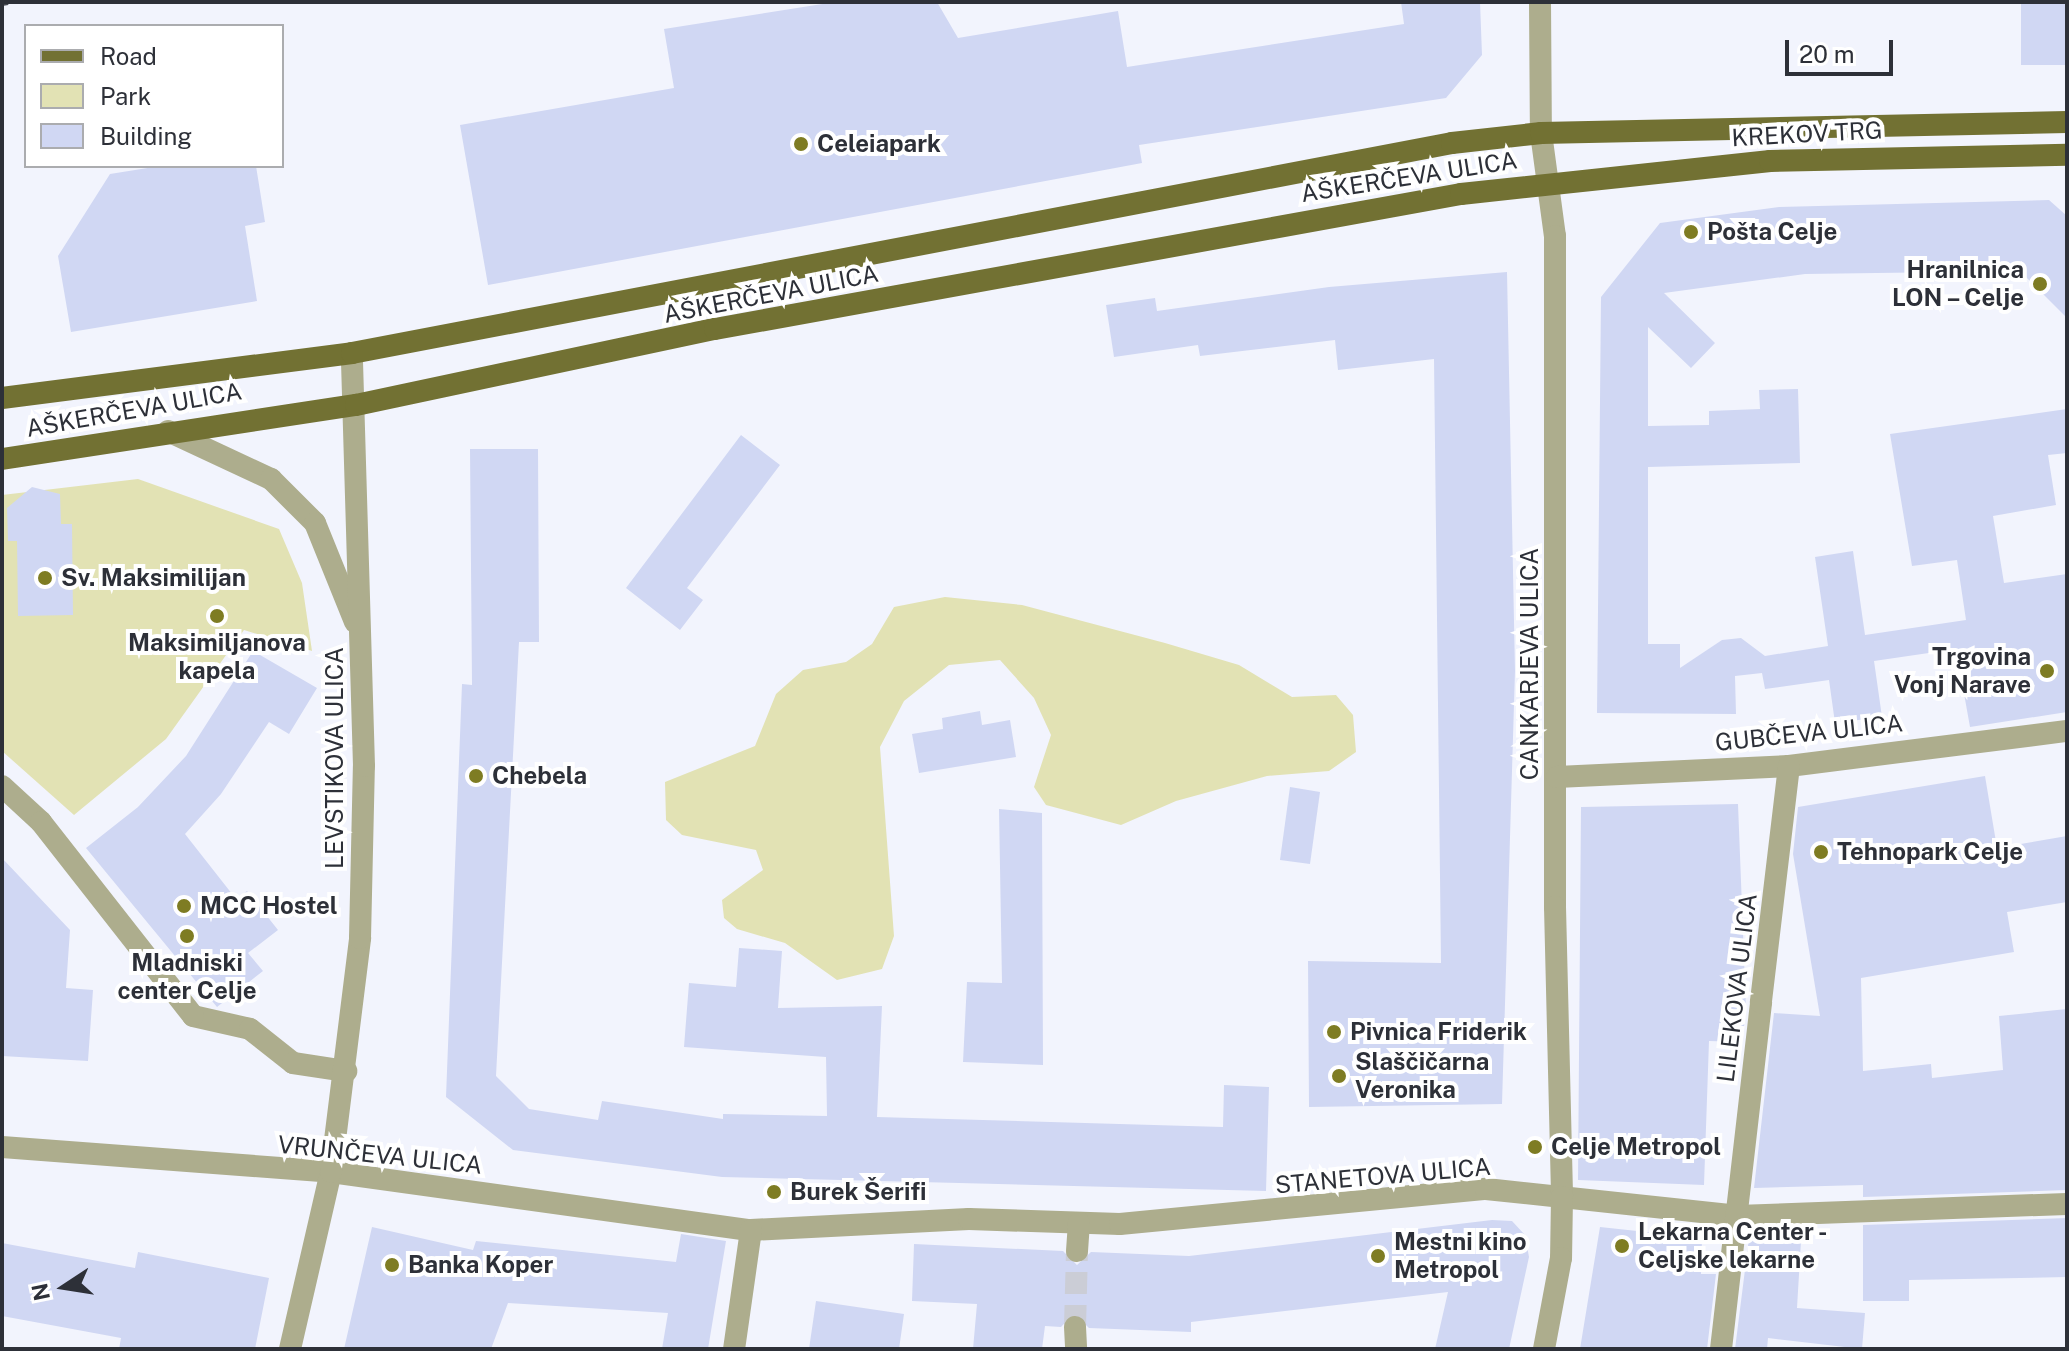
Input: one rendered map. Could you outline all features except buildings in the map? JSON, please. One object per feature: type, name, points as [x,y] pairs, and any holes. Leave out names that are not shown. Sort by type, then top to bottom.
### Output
[{"type":"main road","name":"KREKOV TRG","points":[[1541,133],[2067,122]]},
{"type":"main road","name":"AŠKERČEVA ULICA","points":[[2,398],[352,353],[1452,143],[1541,133]]},
{"type":"main road","name":"KREKOV TRG","points":[[1550,181],[1770,161],[2067,155]]},
{"type":"main road","name":"AŠKERČEVA ULICA","points":[[2,459],[168,431],[356,405],[1215,235],[1550,181]]},
{"type":"street","name":"CANKARJEVA ULICA","points":[[1540,2],[1541,133],[1550,181],[1562,1197],[1561,1258],[1544,1349]]},
{"type":"street","name":"LEVSTIKOVA ULICA","points":[[290,1349],[331,1172],[346,1071],[360,938],[362,639],[352,353]]},
{"type":"street","points":[[168,431],[271,479],[315,523],[362,639]]},
{"type":"street","name":"GUBČEVA ULICA","points":[[1557,777],[1789,766],[2067,731]]},
{"type":"street","name":"LILEKOVA ULICA","points":[[1721,1349],[1789,766]]},
{"type":"street","points":[[2,786],[41,822],[193,1016],[250,1029],[293,1063],[346,1071]]},
{"type":"street","name":"VRUNČEVA ULICA","points":[[2,1147],[331,1172],[751,1230]]},
{"type":"street","name":"STANETOVA ULICA","points":[[751,1230],[969,1219],[1079,1223],[1285,1211],[1486,1189],[1737,1216],[2067,1204]]},
{"type":"street","points":[[1077,1251],[1079,1223]]},
{"type":"street","points":[[734,1349],[751,1230]]},
{"type":"green space","points":[[138,479],[279,529],[302,583],[312,651],[244,630],[166,739],[74,815],[2,751],[2,495]]},
{"type":"green space","points":[[945,597],[1022,605],[1165,643],[1239,665],[1292,697],[1336,695],[1353,715],[1356,752],[1329,771],[1267,776],[1176,801],[1121,825],[1046,805],[1034,787],[1051,735],[1034,698],[1000,660],[949,665],[904,701],[880,747],[894,936],[882,969],[837,980],[785,943],[737,929],[724,918],[722,900],[763,870],[756,850],[682,835],[666,820],[665,782],[755,746],[776,694],[803,670],[846,662],[872,644],[894,607]]},
{"type":"tunnel","points":[[1075,1327],[1077,1251]]},
{"type":"railway","points":[[2,3],[8,2]]},
{"type":"place","name":"Celeiapark","points":[[801,144]]},
{"type":"place","name":"Pošta Celje","points":[[1691,232]]},
{"type":"place","name":"Hranilnica LON – Celje","points":[[2040,284]]},
{"type":"place","name":"Sv. Maksimilijan","points":[[45,578]]},
{"type":"place","name":"Maksimiljanova kapela","points":[[217,616]]},
{"type":"place","name":"Trgovina Vonj Narave","points":[[2047,671]]},
{"type":"place","name":"Chebela","points":[[476,776]]},
{"type":"place","name":"Tehnopark Celje","points":[[1821,852]]},
{"type":"place","name":"MCC Hostel","points":[[184,906]]},
{"type":"place","name":"Mladniski center Celje","points":[[187,936]]},
{"type":"place","name":"Pivnica Friderik","points":[[1334,1032]]},
{"type":"place","name":"Slaščičarna Veronika","points":[[1339,1076]]},
{"type":"place","name":"Celje Metropol","points":[[1535,1147]]},
{"type":"place","name":"Burek Šerifi","points":[[774,1192]]},
{"type":"place","name":"Lekarna Center - Celjske lekarne","points":[[1622,1246]]},
{"type":"place","name":"Mestni kino Metropol","points":[[1378,1256]]},
{"type":"place","name":"Banka Koper","points":[[392,1265]]}]
